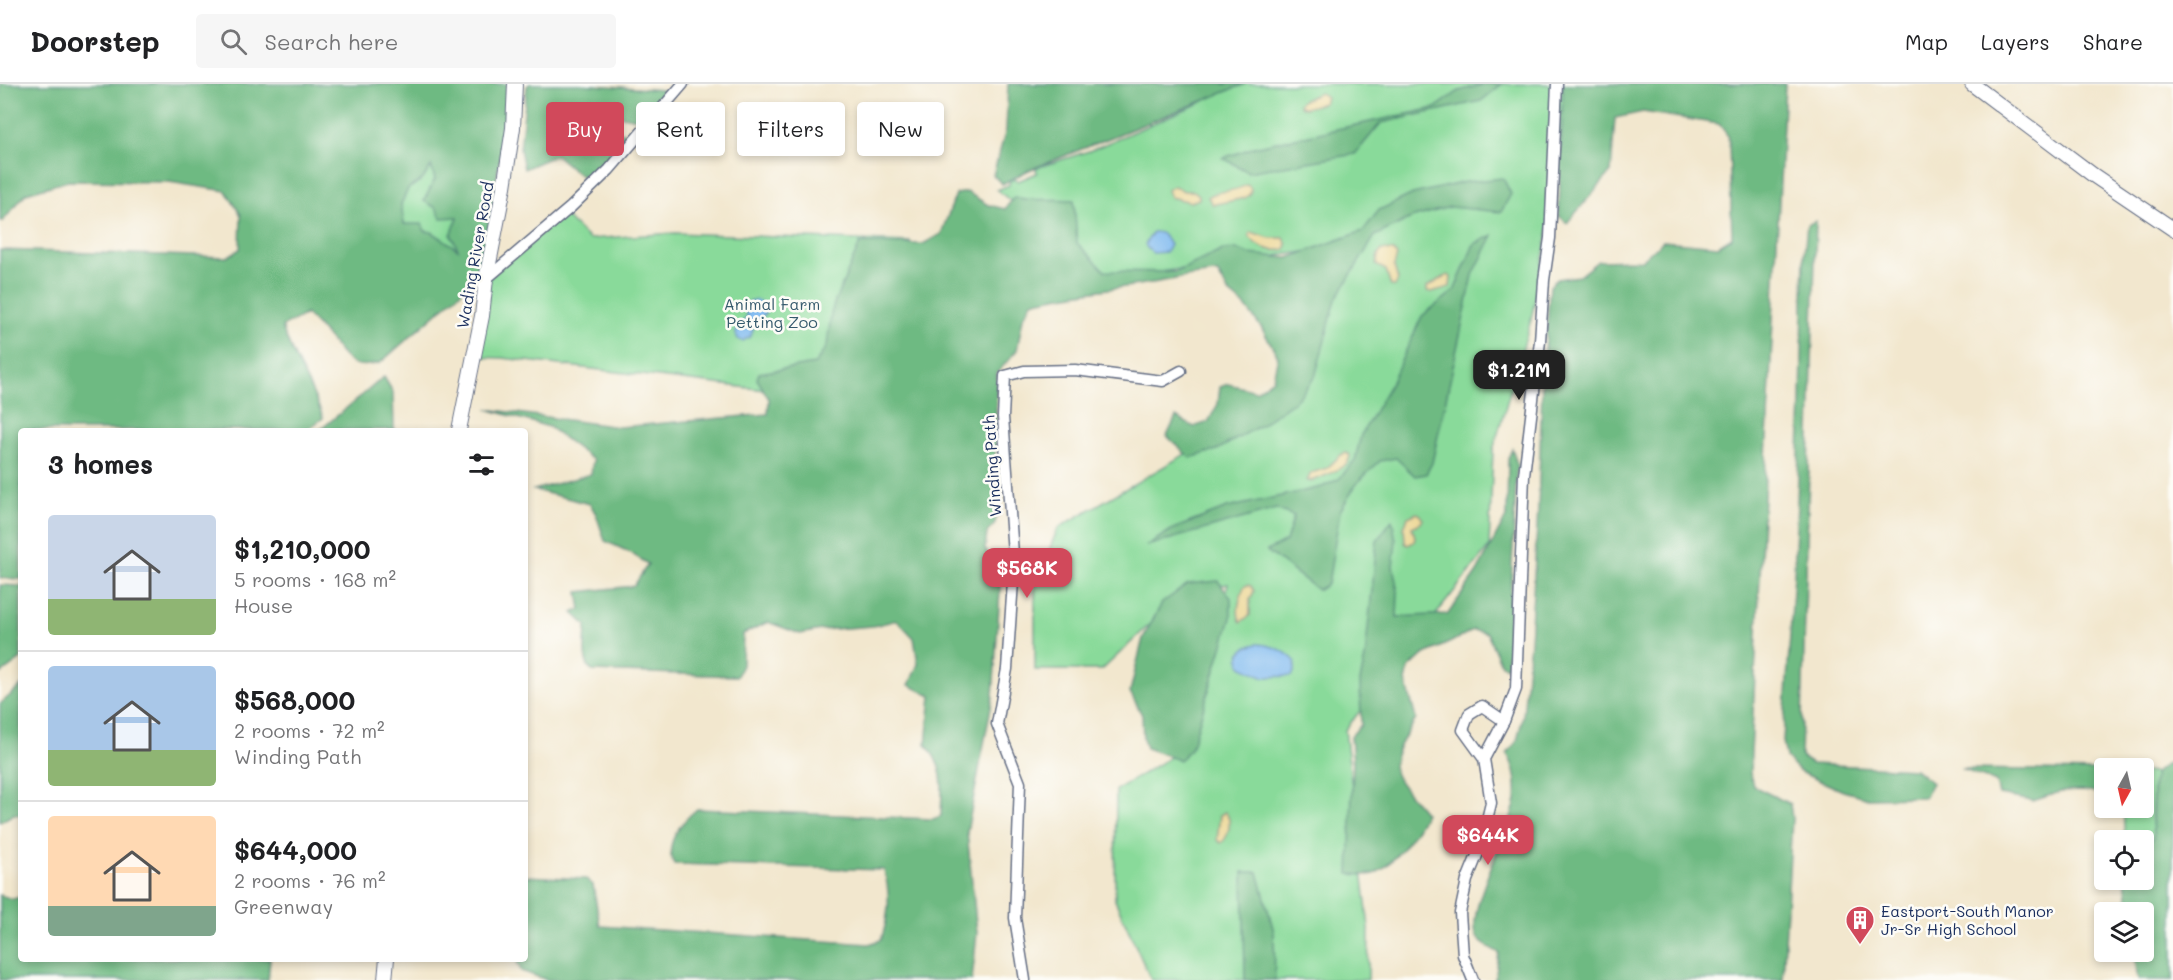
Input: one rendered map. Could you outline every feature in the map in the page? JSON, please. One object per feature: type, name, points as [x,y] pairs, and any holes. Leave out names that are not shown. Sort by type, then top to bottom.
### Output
[{"type":"main road","name":"Wading River Road","points":[[459,428],[482,316],[486,279],[513,128],[515,84]]},
{"type":"main road","points":[[1972,84],[2111,188],[2173,229]]},
{"type":"main road","points":[[385,980],[387,962]]},
{"type":"street","points":[[486,279],[571,207],[609,170],[683,84]]},
{"type":"street","points":[[1484,759],[1504,721],[1516,689],[1524,475],[1550,238],[1557,84]]},
{"type":"street","name":"Winding Path","points":[[1025,980],[1015,918],[1020,783],[997,724],[1007,669],[1014,567],[1003,417],[1005,376],[1024,371],[1075,369],[1163,381],[1181,371]]},
{"type":"street","points":[[1473,980],[1463,955],[1460,913],[1467,880],[1480,848],[1491,803],[1484,759],[1463,730],[1469,714],[1482,706],[1504,721]]},
{"type":"green space","points":[[0,84],[507,84],[506,117],[483,268],[478,277],[380,363],[353,364],[306,314],[282,327],[323,418],[310,428],[18,428],[18,579],[0,578],[0,250],[227,257],[240,249],[241,215],[226,191],[169,182],[68,181],[26,193],[3,221],[0,221]],"holes":[[[431,166],[435,179],[424,201],[436,208],[441,218],[458,217],[451,235],[458,249],[432,232],[425,231],[422,224],[404,224],[401,204],[408,189],[423,179]]]},
{"type":"green space","points":[[530,84],[579,84],[663,90],[656,102],[636,102],[636,119],[624,116],[624,102],[546,102],[546,156],[554,156],[524,169],[520,149],[527,86]]},
{"type":"green space","points":[[1008,84],[1245,84],[1029,170],[1002,184],[993,175],[1006,130]]},
{"type":"green space","points":[[1245,84],[1569,84],[1562,109],[1561,145],[1547,239],[1531,320],[1493,450],[1489,547],[1345,730],[1369,928],[1368,980],[1151,980],[1115,900],[1116,790],[1177,753],[1228,584],[1183,593],[1102,670],[1035,670],[1035,585],[1058,528],[1301,387],[1334,248],[1107,279],[997,190],[1009,185],[1010,180],[1018,181],[1037,173],[1036,168],[1089,151]]},
{"type":"green space","points":[[1485,84],[1502,84],[1481,101],[1381,123],[1355,154],[1248,172],[1223,158],[1258,146],[1435,108],[1459,91]]},
{"type":"green space","points":[[1563,84],[1785,84],[1750,773],[1753,786],[1790,804],[1792,818],[1783,980],[1495,980],[1499,953],[1479,940],[1475,928],[1476,912],[1482,892],[1507,829],[1516,799],[1515,775],[1507,754],[1517,741],[1523,716],[1530,642],[1542,387],[1550,286],[1557,279],[1579,276],[1598,261],[1642,260],[1663,241],[1718,246],[1732,237],[1729,142],[1726,133],[1719,124],[1643,112],[1615,118],[1611,172],[1567,223],[1559,216]]},
{"type":"green space","points":[[624,133],[630,135],[624,141]]},
{"type":"green space","points":[[557,156],[610,156],[589,177],[581,176]]},
{"type":"green space","points":[[431,166],[435,179],[424,201],[459,217],[459,250],[425,231],[404,224],[401,204],[408,189],[423,179]]},
{"type":"green space","points":[[1503,178],[1511,194],[1501,212],[1450,207],[1411,218],[1375,236],[1336,299],[1315,377],[1297,399],[1261,425],[1217,450],[1190,458],[1167,436],[1176,417],[1194,427],[1208,422],[1218,404],[1220,387],[1228,384],[1256,391],[1273,379],[1278,356],[1261,327],[1245,306],[1228,292],[1218,273],[1032,302],[1023,318],[1017,350],[997,373],[995,467],[998,514],[994,525],[987,533],[985,549],[1001,575],[993,697],[967,832],[977,933],[972,980],[547,980],[521,971],[517,962],[528,962],[528,876],[586,879],[593,885],[600,926],[869,944],[881,940],[888,905],[888,888],[884,870],[674,864],[671,856],[672,841],[680,826],[697,809],[933,819],[941,816],[942,786],[937,762],[926,744],[931,696],[909,685],[918,664],[914,638],[897,620],[873,626],[800,634],[768,622],[743,634],[742,665],[737,676],[592,671],[585,656],[586,625],[573,613],[581,609],[578,592],[634,586],[648,564],[605,541],[596,514],[590,504],[534,490],[591,474],[593,460],[549,427],[487,409],[619,427],[768,414],[769,399],[757,379],[759,373],[815,364],[827,346],[835,301],[860,243],[923,244],[941,234],[956,194],[967,192],[988,205],[1005,209],[1014,197],[1074,200],[1077,243],[1105,271],[1176,272],[1223,250],[1236,249],[1249,254],[1288,258],[1363,231],[1379,210],[1413,194],[1465,182]]},
{"type":"green space","name":"Animal Farm Petting Zoo","points":[[563,214],[589,239],[675,233],[910,242],[815,396],[502,358],[473,357],[486,280]]},
{"type":"green space","points":[[1816,221],[1801,757],[1812,764],[1915,769],[1932,783],[1924,797],[1868,798],[1843,791],[1800,772],[1786,758],[1783,741],[1794,575],[1804,255],[1807,225]]},
{"type":"green space","points":[[1493,235],[1473,275],[1432,463],[1426,474],[1415,476],[1396,458],[1380,461],[1357,483],[1340,511],[1328,584],[1318,590],[1267,551],[1286,541],[1294,516],[1276,509],[1146,546],[1173,529],[1227,508],[1322,487],[1339,479],[1355,460],[1361,435],[1391,383],[1422,316],[1454,291],[1474,244]]},
{"type":"green space","points":[[384,377],[393,392],[394,428],[322,428]]},
{"type":"green space","points":[[1512,448],[1517,464],[1507,667],[1501,665],[1487,633],[1473,630],[1423,655],[1409,668],[1406,681],[1416,719],[1398,749],[1394,769],[1403,787],[1425,813],[1411,838],[1388,864],[1373,874],[1349,874],[1353,762],[1351,736],[1361,725],[1360,681],[1365,658],[1377,540],[1392,520],[1396,540],[1393,567],[1398,591],[1397,617],[1448,614],[1477,572],[1507,515],[1508,459]]},
{"type":"green space","points":[[1218,581],[1231,598],[1231,618],[1191,749],[1179,760],[1146,748],[1143,739],[1142,715],[1130,692],[1143,638],[1162,603],[1188,584]]},
{"type":"green space","points":[[0,585],[18,586],[18,661],[0,673]]},
{"type":"green space","points":[[18,689],[18,815],[14,814],[0,822],[0,704]]},
{"type":"green space","points":[[2173,760],[2173,980],[2138,980],[2136,962],[2154,962],[2154,902],[2128,902],[2126,890],[2154,890],[2152,818],[2154,818],[2154,773]]},
{"type":"green space","points":[[1962,769],[2094,771],[2094,793],[2060,792],[2033,801],[1999,795],[1996,782]]},
{"type":"green space","points":[[2124,818],[2152,818],[2153,830],[2124,830]]},
{"type":"green space","points":[[1243,872],[1258,872],[1274,932],[1275,980],[1245,980]]},
{"type":"green space","points":[[0,895],[12,899],[18,898],[18,962],[270,962],[268,980],[0,980]]},
{"type":"sand","points":[[1320,93],[1326,97],[1324,103],[1305,108],[1300,106],[1303,100]]},
{"type":"sand","points":[[1246,185],[1251,189],[1250,194],[1245,198],[1212,204],[1208,197],[1216,193]]},
{"type":"sand","points":[[1174,186],[1184,191],[1194,191],[1199,195],[1199,199],[1191,202],[1170,197],[1167,190]]},
{"type":"sand","points":[[1251,232],[1270,238],[1284,238],[1287,245],[1285,249],[1280,250],[1264,248],[1251,239],[1249,235]]},
{"type":"sand","points":[[1382,250],[1394,251],[1397,256],[1394,266],[1398,280],[1395,286],[1391,286],[1386,270],[1376,265],[1378,255]]},
{"type":"sand","points":[[1448,275],[1451,277],[1450,287],[1427,291],[1427,287]]},
{"type":"sand","points":[[1346,453],[1350,455],[1343,466],[1307,481],[1311,473],[1327,468]]},
{"type":"sand","points":[[1417,513],[1423,519],[1421,523],[1412,527],[1414,542],[1408,545],[1405,543],[1404,527],[1408,517]]},
{"type":"sand","points":[[1251,586],[1254,591],[1250,600],[1250,615],[1241,622],[1238,614],[1239,605],[1244,587]]},
{"type":"sand","points":[[1225,812],[1229,819],[1229,828],[1221,843],[1217,840],[1220,815]]},
{"type":"water","points":[[1153,232],[1167,239],[1170,245],[1166,252],[1153,253],[1147,248],[1145,244]]},
{"type":"water","points":[[756,300],[766,305],[765,314],[755,322],[751,336],[743,341],[739,340],[736,330],[747,317],[746,312],[750,301]]},
{"type":"water","points":[[1258,644],[1278,649],[1291,657],[1295,661],[1292,676],[1264,677],[1241,666],[1240,657],[1243,650]]},
{"type":"place","name":"Eastport-South Manor Jr-Sr High School","points":[[1860,946]]}]
